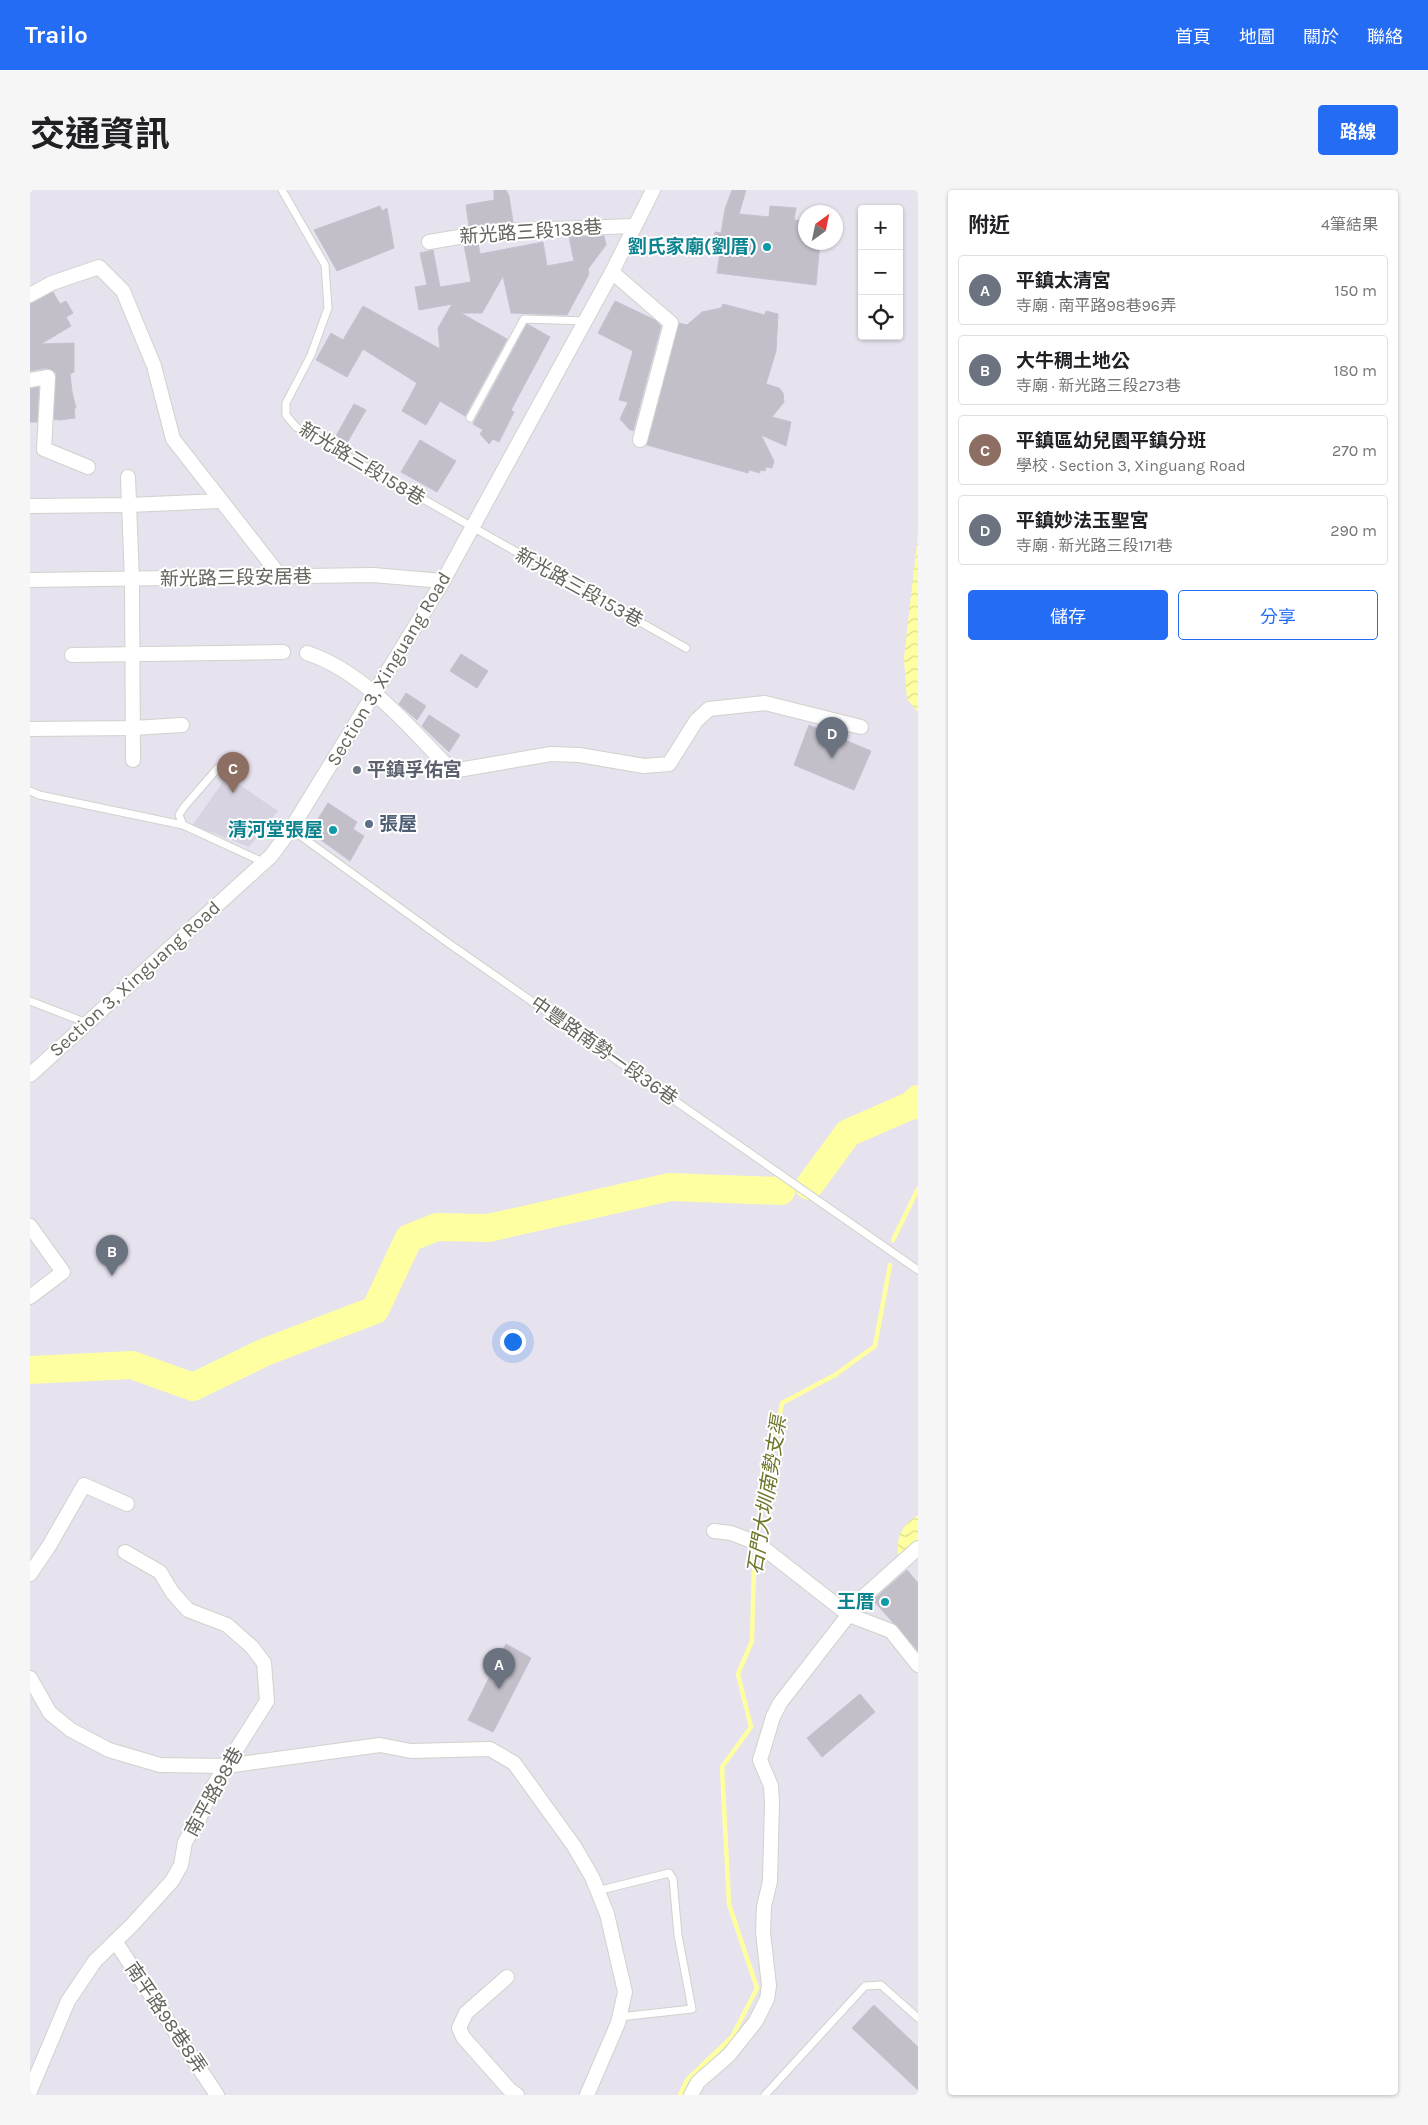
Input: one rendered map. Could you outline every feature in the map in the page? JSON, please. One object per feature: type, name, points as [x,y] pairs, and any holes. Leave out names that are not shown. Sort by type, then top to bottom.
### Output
[{"type":"street","name":"Section 3, Xinguang Road","points":[[30,1075],[263,862],[291,829],[442,582],[612,272],[653,190]]},
{"type":"street","name":"新光路三段138巷","points":[[428,242],[495,231],[634,226]]},
{"type":"street","points":[[30,295],[52,283],[99,267],[123,291],[154,366],[172,439],[280,577]]},
{"type":"street","points":[[612,272],[671,323],[640,440]]},
{"type":"street","points":[[30,380],[48,377],[44,450],[88,467]]},
{"type":"street","points":[[128,477],[132,580],[133,760]]},
{"type":"street","points":[[30,506],[129,505],[220,501]]},
{"type":"street","name":"新光路三段安居巷","points":[[30,580],[373,576],[442,582]]},
{"type":"street","points":[[72,655],[283,652]]},
{"type":"street","points":[[307,653],[324,659],[375,693],[452,772],[551,754],[579,755],[644,766],[669,764],[696,721],[709,709],[765,703],[861,727]]},
{"type":"street","points":[[30,729],[133,728],[182,725]]},
{"type":"street","points":[[30,1226],[63,1272],[30,1297]]},
{"type":"street","points":[[30,1574],[84,1485],[127,1504]]},
{"type":"street","points":[[714,1531],[743,1536],[757,1543],[849,1615],[891,1632],[918,1665]]},
{"type":"street","points":[[691,2095],[698,2082],[729,2055],[756,2021],[767,1999],[769,1986],[763,1932],[764,1907],[770,1881],[772,1802],[771,1786],[760,1760],[780,1703],[861,1599],[918,1548]]},
{"type":"street","name":"南平路98巷","points":[[30,2090],[68,2001],[95,1961],[172,1881],[182,1865],[185,1842],[199,1819],[212,1788],[267,1701],[264,1663],[252,1647],[227,1625],[188,1610],[172,1592],[160,1572],[125,1552]]},
{"type":"street","points":[[30,1678],[50,1713],[72,1730],[109,1750],[160,1765],[226,1766],[380,1745],[411,1751],[490,1749],[514,1763],[574,1846],[592,1878],[607,1914],[625,1992],[619,2017],[587,2095]]},
{"type":"street","name":"南平路98巷8弄","points":[[115,1941],[217,2095]]},
{"type":"street","points":[[507,1977],[466,2013],[459,2028],[463,2036],[509,2089],[517,2095]]},
{"type":"lane","name":"新光路三段158巷","points":[[282,190],[325,265],[328,308],[311,355],[286,403],[286,415],[296,427],[472,528]]},
{"type":"lane","points":[[470,418],[524,320],[585,320]]},
{"type":"lane","name":"新光路三段153巷","points":[[472,528],[686,648]]},
{"type":"lane","points":[[183,825],[179,816],[184,807],[216,769]]},
{"type":"lane","points":[[30,791],[40,795],[183,825],[263,862]]},
{"type":"lane","name":"中豐路南勢一段36巷","points":[[291,829],[459,951],[918,1270]]},
{"type":"lane","points":[[30,1001],[87,1022]]},
{"type":"lane","points":[[597,1891],[670,1874],[673,1879],[678,1935],[692,2009],[619,2017]]},
{"type":"lane","points":[[765,2095],[865,1986],[881,1986],[918,2018]]},
{"type":"shaded area","points":[[227,776],[278,811],[249,847],[208,831],[190,829]]},
{"type":"water","points":[[918,534],[918,712],[907,699],[904,658]]},
{"type":"water","points":[[918,1515],[918,1541],[899,1558],[898,1544],[903,1528]]},
{"type":"building","points":[[494,190],[506,190],[509,196],[513,222],[469,226],[466,205],[494,200]]},
{"type":"building","name":"劉氏家廟(劉厝)","points":[[732,190],[746,190],[739,214],[769,217],[770,206],[796,208],[794,220],[798,220],[798,250],[819,250],[816,285],[717,273],[720,252],[713,251],[715,232],[721,233],[725,209]]},
{"type":"building","points":[[380,206],[382,211],[387,208],[394,248],[337,271],[314,230]]},
{"type":"building","points":[[604,236],[606,245],[588,269],[589,274],[567,315],[511,313],[503,276],[482,313],[461,313],[507,339],[465,416],[440,401],[426,425],[402,411],[417,383],[363,349],[347,377],[316,360],[331,333],[343,340],[363,306],[440,349],[438,328],[452,304],[419,310],[415,287],[427,285],[420,253],[433,250],[440,287],[471,282],[464,245],[478,243],[480,254],[543,242],[547,266],[574,261],[569,237]]},
{"type":"building","points":[[53,292],[60,304],[66,301],[73,313],[66,317],[71,326],[41,344],[74,343],[74,372],[70,374],[76,408],[74,408],[75,418],[59,420],[54,419],[56,373],[47,368],[30,371],[30,304]]},
{"type":"building","points":[[615,301],[655,320],[661,326],[633,431],[620,419],[628,402],[619,400],[633,351],[598,333]]},
{"type":"building","points":[[723,304],[765,315],[766,311],[778,314],[776,351],[766,384],[779,388],[783,393],[784,402],[772,417],[791,422],[786,446],[761,435],[774,461],[772,468],[766,467],[765,471],[760,470],[760,473],[749,470],[748,473],[647,445],[679,323],[687,325],[702,312],[721,308]]},
{"type":"building","points":[[527,324],[550,337],[511,410],[514,412],[499,442],[493,439],[489,444],[480,434],[483,430],[473,424]]},
{"type":"building","points":[[39,387],[37,422],[30,422],[30,389]]},
{"type":"building","points":[[354,404],[366,410],[347,443],[336,436]]},
{"type":"building","points":[[420,440],[456,461],[437,492],[401,472]]},
{"type":"building","points":[[461,654],[488,671],[477,688],[450,671]]},
{"type":"building","points":[[406,693],[426,706],[417,720],[399,704]]},
{"type":"building","points":[[429,715],[460,735],[449,752],[422,726]]},
{"type":"building","points":[[809,725],[871,751],[854,790],[794,765]]},
{"type":"building","name":"清河堂張屋","points":[[328,803],[357,822],[353,829],[364,836],[350,861],[310,832]]},
{"type":"building","points":[[907,1570],[918,1583],[918,1651],[873,1600]]},
{"type":"building","points":[[506,1644],[531,1658],[493,1732],[468,1720]]},
{"type":"building","points":[[860,1694],[875,1712],[822,1757],[807,1738]]},
{"type":"building","points":[[874,2005],[918,2047],[918,2090],[852,2028]]},
{"type":"waterway","points":[[809,1186],[848,1133],[912,1105],[918,1099]]},
{"type":"waterway","name":"石門大圳南勢支渠","points":[[912,1105],[918,1118]]},
{"type":"waterway","points":[[30,1370],[132,1365],[193,1387],[265,1352],[375,1310],[409,1238],[437,1227],[488,1228],[670,1187],[781,1191]]},
{"type":"waterway","name":"石門大圳南勢支渠","points":[[893,1240],[918,1189]]},
{"type":"waterway","name":"石門大圳南勢支渠","points":[[680,2095],[687,2080],[732,2037],[757,1988],[729,1904],[722,1767],[751,1727],[738,1674],[752,1641],[754,1566],[759,1518],[782,1403],[835,1375],[875,1346],[890,1265]]},
{"type":"place","name":"劉氏家廟(劉厝)","points":[[767,247]]},
{"type":"place","name":"平鎮妙法玉聖宮","points":[[832,758]]},
{"type":"place","name":"平鎮孚佑宮","points":[[357,770]]},
{"type":"place","name":"平鎮區幼兒園平鎮分班","points":[[233,793]]},
{"type":"place","name":"張屋","points":[[369,824]]},
{"type":"place","name":"清河堂張屋","points":[[333,830]]},
{"type":"place","name":"大牛稠土地公","points":[[112,1276]]},
{"type":"place","name":"王厝","points":[[885,1602]]},
{"type":"place","name":"平鎮太清宮","points":[[499,1689]]}]
